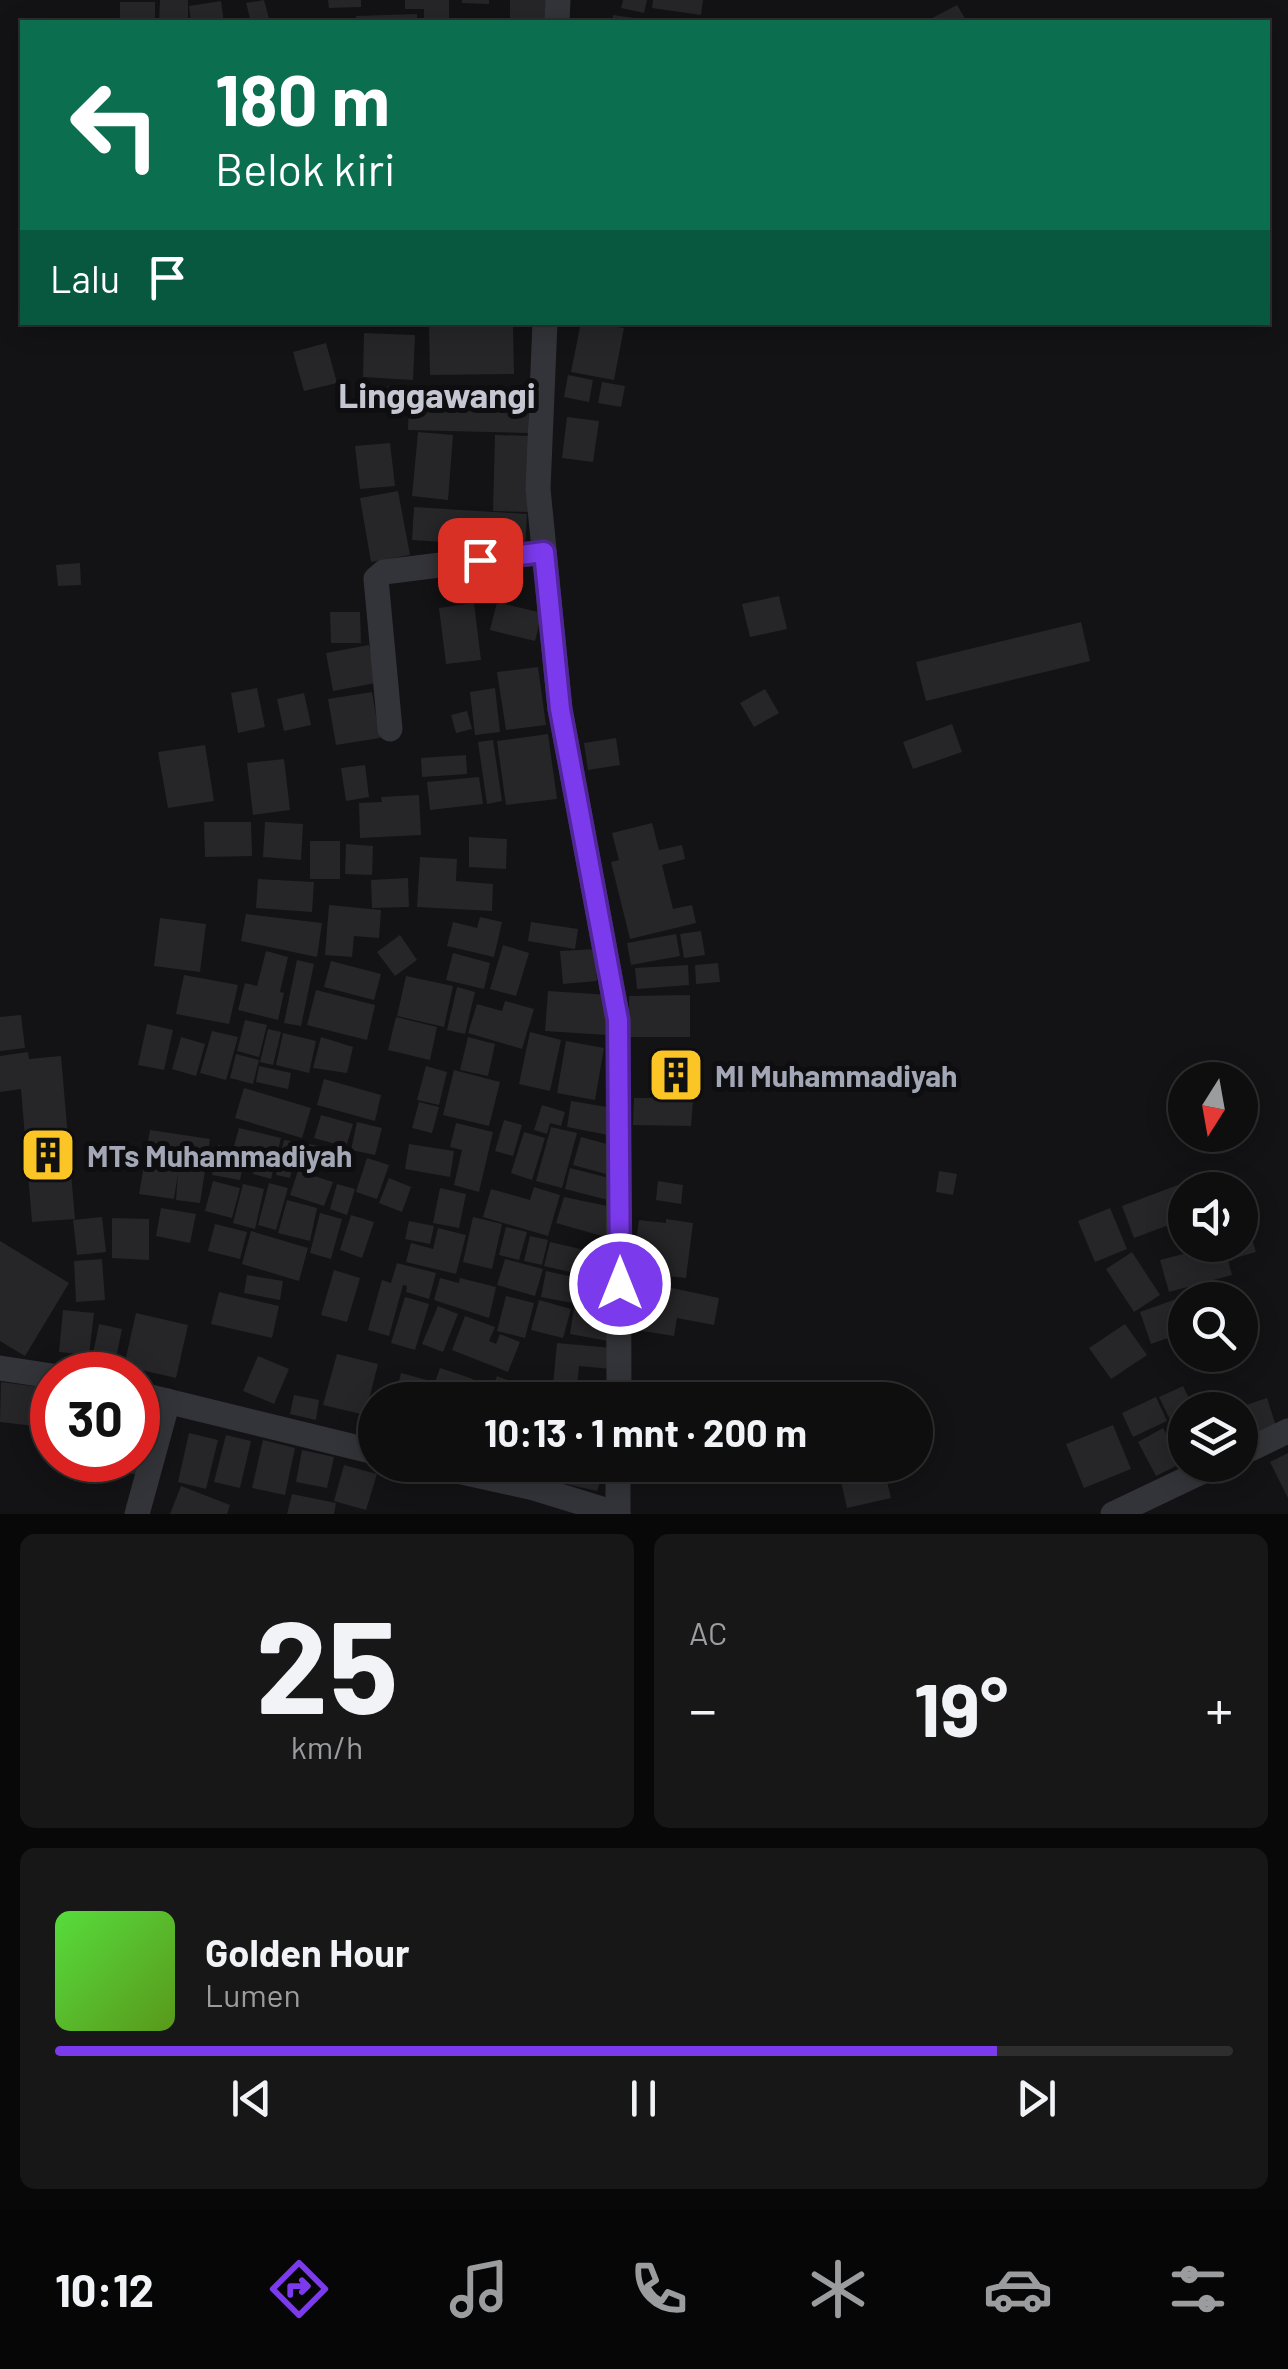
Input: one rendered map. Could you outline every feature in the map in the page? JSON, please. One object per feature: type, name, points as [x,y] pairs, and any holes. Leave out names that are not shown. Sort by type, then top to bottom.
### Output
[{"type":"street","points":[[545,325],[538,489],[560,709],[618,1020],[619,1382]]},
{"type":"street","points":[[390,729],[376,579],[384,572],[544,552]]},
{"type":"street","points":[[0,1368],[30,1373]]},
{"type":"street","points":[[160,1399],[358,1448]]},
{"type":"street","points":[[137,1514],[168,1401]]},
{"type":"street","points":[[1258,1445],[1288,1431]]},
{"type":"street","points":[[507,1482],[618,1514],[618,1482]]},
{"type":"street","points":[[1113,1514],[1180,1482]]},
{"type":"building","points":[[160,0],[188,0],[188,20],[159,20]]},
{"type":"building","points":[[264,0],[269,20],[250,20],[246,3]]},
{"type":"building","points":[[328,0],[361,0],[361,7],[329,8]]},
{"type":"building","points":[[405,0],[449,0],[449,20],[424,20],[424,9],[405,9]]},
{"type":"building","points":[[489,0],[489,4],[462,3]]},
{"type":"building","points":[[510,0],[553,0],[552,20],[510,20]]},
{"type":"building","points":[[623,0],[647,0],[644,13],[621,8]]},
{"type":"building","points":[[653,0],[703,0],[701,15],[652,8]]},
{"type":"building","points":[[221,1],[224,20],[191,20],[189,6]]},
{"type":"building","points":[[120,2],[155,2],[155,20],[120,20]]},
{"type":"building","points":[[957,5],[966,20],[929,20]]},
{"type":"building","points":[[417,14],[417,20],[356,20],[356,16]]},
{"type":"building","points":[[613,15],[648,20],[612,20]]},
{"type":"building","points":[[580,325],[624,328],[614,380],[571,372]]},
{"type":"building","points":[[513,326],[514,374],[430,375],[429,327]]},
{"type":"building","points":[[364,333],[415,335],[413,380],[363,377]]},
{"type":"building","points":[[326,343],[337,383],[304,391],[293,352]]},
{"type":"building","points":[[568,375],[593,380],[589,402],[564,397]]},
{"type":"building","points":[[602,382],[625,386],[621,407],[598,403]]},
{"type":"building","points":[[387,386],[403,387],[403,401],[387,401]]},
{"type":"building","points":[[409,402],[528,405],[528,433],[408,430]]},
{"type":"building","points":[[567,417],[599,421],[593,462],[562,458]]},
{"type":"building","points":[[418,432],[453,435],[448,500],[412,496]]},
{"type":"building","points":[[495,435],[533,436],[531,512],[493,511]]},
{"type":"building","points":[[390,443],[395,486],[360,489],[355,446]]},
{"type":"building","points":[[398,491],[410,555],[371,562],[360,498]]},
{"type":"building","points":[[414,507],[527,514],[525,547],[412,540]]},
{"type":"building","points":[[80,563],[81,585],[58,586],[56,565]]},
{"type":"building","points":[[779,596],[787,629],[750,637],[742,604]]},
{"type":"building","points":[[497,602],[542,613],[535,641],[490,630]]},
{"type":"building","points":[[474,603],[481,660],[446,664],[439,608]]},
{"type":"building","points":[[330,612],[360,612],[361,643],[331,643]]},
{"type":"building","points":[[1081,622],[1090,661],[926,701],[916,662]]},
{"type":"building","points":[[369,645],[376,683],[333,691],[326,653]]},
{"type":"building","points":[[538,667],[546,725],[506,730],[497,672]]},
{"type":"building","points":[[257,688],[265,727],[238,733],[231,693]]},
{"type":"building","points":[[495,688],[500,732],[475,735],[470,692]]},
{"type":"building","points":[[765,689],[779,713],[754,727],[740,703]]},
{"type":"building","points":[[372,692],[380,738],[336,745],[328,699]]},
{"type":"building","points":[[304,693],[311,725],[284,731],[277,699]]},
{"type":"building","points":[[467,711],[472,729],[456,733],[451,715]]},
{"type":"building","points":[[952,724],[962,752],[913,769],[903,742]]},
{"type":"building","points":[[548,734],[557,799],[506,805],[497,741]]},
{"type":"building","points":[[616,738],[620,765],[588,770],[584,743]]},
{"type":"building","points":[[493,740],[502,801],[487,804],[478,742]]},
{"type":"building","points":[[205,745],[214,801],[168,808],[158,752]]},
{"type":"building","points":[[466,755],[467,774],[422,777],[421,758]]},
{"type":"building","points":[[284,759],[290,810],[253,815],[247,763]]},
{"type":"building","points":[[365,765],[369,797],[346,801],[341,768]]},
{"type":"building","points":[[479,777],[483,804],[430,810],[427,782]]},
{"type":"building","points":[[419,795],[421,835],[360,838],[359,803],[382,802],[381,797]]},
{"type":"building","points":[[204,822],[251,822],[252,856],[205,857]]},
{"type":"building","points":[[265,822],[303,824],[301,860],[263,857]]},
{"type":"building","points":[[652,823],[659,850],[682,845],[685,859],[662,865],[673,909],[692,905],[696,923],[630,939],[611,862],[619,860],[612,833]]},
{"type":"building","points":[[469,837],[507,839],[506,869],[469,867]]},
{"type":"building","points":[[310,841],[340,841],[340,879],[310,879]]},
{"type":"building","points":[[346,844],[373,846],[372,875],[345,874]]},
{"type":"building","points":[[420,857],[457,859],[456,881],[493,884],[492,911],[417,907]]},
{"type":"building","points":[[408,878],[409,907],[372,908],[371,880]]},
{"type":"building","points":[[258,879],[314,882],[312,912],[256,908]]},
{"type":"building","points":[[329,905],[381,910],[379,938],[354,936],[352,957],[325,955]]},
{"type":"building","points":[[246,914],[322,923],[317,957],[241,941]]},
{"type":"building","points":[[480,917],[502,922],[494,957],[447,946],[453,922],[477,928]]},
{"type":"building","points":[[160,918],[206,924],[200,972],[154,966]]},
{"type":"building","points":[[531,922],[578,929],[575,949],[528,941]]},
{"type":"building","points":[[701,931],[705,955],[684,958],[680,934]]},
{"type":"building","points":[[676,934],[680,956],[631,965],[627,943]]},
{"type":"building","points":[[400,935],[417,960],[395,976],[377,952]]},
{"type":"building","points":[[503,945],[529,953],[516,996],[490,989]]},
{"type":"building","points":[[595,949],[597,981],[563,984],[560,951]]},
{"type":"building","points":[[266,951],[288,957],[278,1020],[238,1010],[245,983],[257,986]]},
{"type":"building","points":[[453,953],[490,963],[484,989],[446,980]]},
{"type":"building","points":[[297,960],[314,964],[301,1026],[284,1023]]},
{"type":"building","points":[[331,961],[381,974],[374,1000],[324,987]]},
{"type":"building","points":[[718,963],[720,982],[696,984],[695,965]]},
{"type":"building","points":[[688,965],[689,985],[637,989],[635,968]]},
{"type":"building","points":[[184,975],[238,985],[229,1024],[176,1014]]},
{"type":"building","points":[[406,976],[453,986],[444,1027],[397,1016]]},
{"type":"building","points":[[457,987],[475,992],[465,1034],[447,1030]]},
{"type":"building","points":[[316,990],[375,1005],[367,1040],[307,1025]]},
{"type":"building","points":[[548,991],[610,995],[607,1035],[545,1031]]},
{"type":"building","points":[[690,995],[690,1037],[629,1037],[629,996]]},
{"type":"building","points":[[505,1001],[534,1009],[522,1049],[468,1033],[477,1004],[502,1011]]},
{"type":"building","points":[[21,1015],[25,1048],[0,1051],[0,1017]]},
{"type":"building","points":[[396,1017],[437,1027],[430,1060],[388,1050]]},
{"type":"building","points":[[245,1020],[267,1025],[259,1057],[237,1051]]},
{"type":"building","points":[[147,1024],[173,1030],[164,1070],[138,1065]]},
{"type":"building","points":[[268,1029],[281,1032],[273,1065],[260,1062]]},
{"type":"building","points":[[212,1031],[238,1037],[226,1080],[200,1073]]},
{"type":"building","points":[[530,1032],[561,1040],[550,1091],[519,1084]]},
{"type":"building","points":[[283,1033],[316,1041],[309,1073],[276,1065]]},
{"type":"building","points":[[181,1037],[205,1044],[196,1076],[172,1069]]},
{"type":"building","points":[[321,1037],[353,1047],[347,1073],[313,1068]]},
{"type":"building","points":[[468,1037],[495,1044],[488,1076],[460,1070]]},
{"type":"building","points":[[566,1041],[604,1048],[595,1100],[557,1093]]},
{"type":"building","name":"MI Muhammadiyah","points":[[659,1050],[697,1053],[691,1126],[633,1125],[634,1098],[655,1098]]},
{"type":"building","name":"MTs Muhammadiyah","points":[[28,1052],[29,1059],[61,1056],[75,1219],[32,1222],[21,1089],[0,1092],[0,1056]]},
{"type":"building","points":[[236,1054],[259,1060],[253,1084],[230,1078]]},
{"type":"building","points":[[259,1066],[291,1073],[288,1089],[256,1082]]},
{"type":"building","points":[[426,1066],[447,1072],[439,1105],[417,1100]]},
{"type":"building","points":[[454,1070],[500,1082],[489,1126],[443,1115]]},
{"type":"building","points":[[324,1079],[381,1095],[375,1121],[317,1105]]},
{"type":"building","points":[[244,1088],[311,1108],[302,1138],[235,1118]]},
{"type":"building","points":[[571,1101],[613,1108],[608,1135],[567,1127]]},
{"type":"building","points":[[419,1102],[439,1107],[432,1133],[412,1128]]},
{"type":"building","points":[[542,1105],[565,1112],[561,1126],[550,1123],[547,1134],[534,1130]]},
{"type":"building","points":[[321,1115],[353,1124],[346,1147],[314,1138]]},
{"type":"building","points":[[504,1120],[522,1125],[513,1156],[495,1151]]},
{"type":"building","points":[[357,1122],[382,1128],[375,1155],[351,1150]]},
{"type":"building","points":[[456,1123],[493,1132],[479,1192],[454,1185],[462,1150],[450,1147]]},
{"type":"building","points":[[551,1127],[577,1133],[562,1188],[536,1181]]},
{"type":"building","points":[[239,1128],[281,1138],[271,1179],[253,1174],[258,1152],[234,1146]]},
{"type":"building","points":[[150,1130],[210,1139],[200,1203],[176,1200],[178,1173],[174,1199],[139,1194]]},
{"type":"building","points":[[524,1132],[545,1138],[532,1180],[511,1173]]},
{"type":"building","points":[[581,1137],[618,1147],[610,1175],[573,1165]]},
{"type":"building","points":[[284,1140],[298,1142],[290,1178],[276,1175]]},
{"type":"building","points":[[303,1143],[319,1146],[314,1171],[298,1167]]},
{"type":"building","points":[[409,1144],[454,1151],[450,1177],[405,1169]]},
{"type":"building","points":[[218,1145],[246,1151],[240,1180],[212,1175]]},
{"type":"building","points":[[367,1158],[389,1165],[377,1199],[356,1192]]},
{"type":"building","points":[[570,1168],[613,1179],[608,1200],[565,1189]]},
{"type":"building","points":[[298,1171],[333,1182],[324,1206],[290,1195]]},
{"type":"building","points":[[939,1171],[957,1174],[953,1195],[936,1192]]},
{"type":"building","points":[[389,1178],[411,1187],[402,1212],[379,1203]]},
{"type":"building","points":[[213,1181],[240,1188],[232,1218],[205,1211]]},
{"type":"building","points":[[658,1181],[683,1185],[681,1204],[656,1200]]},
{"type":"building","points":[[269,1183],[288,1188],[276,1230],[258,1225]]},
{"type":"building","points":[[243,1184],[264,1189],[255,1229],[233,1223]]},
{"type":"building","points":[[337,1184],[355,1189],[347,1215],[330,1209]]},
{"type":"building","points":[[534,1187],[560,1195],[548,1236],[483,1217],[491,1189],[530,1200]]},
{"type":"building","points":[[440,1188],[466,1194],[459,1228],[433,1223]]},
{"type":"building","points":[[1168,1189],[1168,1225],[1134,1238],[1122,1206]]},
{"type":"building","points":[[564,1197],[617,1208],[609,1238],[556,1223]]},
{"type":"building","points":[[287,1200],[317,1208],[310,1241],[278,1233]]},
{"type":"building","points":[[161,1208],[196,1214],[190,1243],[156,1236]]},
{"type":"building","points":[[1110,1208],[1127,1249],[1095,1262],[1078,1221]]},
{"type":"building","points":[[320,1213],[342,1219],[331,1259],[310,1253]]},
{"type":"building","points":[[351,1215],[374,1222],[362,1258],[340,1250]]},
{"type":"building","points":[[102,1217],[106,1252],[77,1255],[73,1220]]},
{"type":"building","points":[[473,1217],[502,1224],[492,1269],[463,1262]]},
{"type":"building","points":[[112,1218],[149,1219],[149,1260],[112,1258]]},
{"type":"building","points":[[666,1219],[693,1223],[686,1278],[658,1275],[661,1259],[634,1256],[639,1220],[666,1223]]},
{"type":"building","points":[[409,1221],[434,1226],[430,1244],[405,1239]]},
{"type":"building","points":[[215,1224],[247,1232],[240,1259],[208,1251]]},
{"type":"building","points":[[506,1227],[527,1232],[519,1260],[499,1255]]},
{"type":"building","points":[[438,1228],[466,1235],[456,1274],[406,1262],[411,1243],[433,1249]]},
{"type":"building","points":[[251,1231],[308,1248],[299,1281],[242,1264]]},
{"type":"building","points":[[530,1236],[548,1240],[542,1265],[524,1261]]},
{"type":"building","points":[[597,1240],[618,1245],[613,1282],[544,1266],[550,1242],[594,1252]]},
{"type":"building","points":[[0,1241],[69,1283],[25,1356],[0,1341]]},
{"type":"building","points":[[1132,1252],[1160,1295],[1134,1312],[1106,1269]]},
{"type":"building","points":[[102,1259],[105,1300],[76,1302],[74,1261]]},
{"type":"building","points":[[505,1259],[543,1269],[535,1296],[497,1285]]},
{"type":"building","points":[[1160,1260],[1229,1262],[1232,1275],[1206,1282],[1168,1282],[1168,1288]]},
{"type":"building","points":[[397,1263],[436,1273],[429,1299],[406,1292],[407,1286],[403,1285],[389,1336],[368,1330],[382,1280],[391,1283]]},
{"type":"building","points":[[334,1270],[360,1278],[347,1322],[321,1315]]},
{"type":"building","points":[[546,1271],[578,1278],[572,1303],[541,1297]]},
{"type":"building","points":[[247,1275],[283,1281],[280,1300],[244,1293]]},
{"type":"building","points":[[440,1278],[459,1283],[460,1278],[496,1287],[489,1318],[434,1300]]},
{"type":"building","points":[[644,1282],[719,1298],[714,1325],[677,1318],[674,1336],[636,1330]]},
{"type":"building","points":[[219,1292],[279,1306],[272,1338],[211,1324]]},
{"type":"building","points":[[506,1296],[534,1303],[525,1338],[497,1331]]},
{"type":"building","points":[[405,1297],[429,1304],[415,1350],[391,1343]]},
{"type":"building","points":[[539,1300],[571,1309],[563,1338],[531,1330]]},
{"type":"building","points":[[1168,1302],[1168,1338],[1151,1344],[1140,1312]]},
{"type":"building","points":[[438,1306],[458,1314],[443,1352],[422,1344]]},
{"type":"building","points":[[574,1308],[613,1315],[608,1341],[570,1334]]},
{"type":"building","points":[[63,1310],[94,1313],[89,1352],[59,1352]]},
{"type":"building","points":[[136,1313],[188,1325],[176,1378],[160,1374],[160,1352],[127,1352]]},
{"type":"building","points":[[465,1316],[495,1327],[489,1341],[496,1344],[500,1334],[520,1342],[508,1372],[452,1350]]},
{"type":"building","points":[[99,1324],[122,1329],[117,1352],[93,1352]]},
{"type":"building","points":[[1125,1324],[1147,1355],[1111,1379],[1089,1348]]},
{"type":"building","points":[[557,1343],[613,1348],[611,1369],[579,1366],[577,1382],[553,1382]]},
{"type":"building","points":[[337,1354],[378,1364],[373,1382],[358,1382],[358,1413],[323,1405]]},
{"type":"building","points":[[258,1356],[289,1369],[274,1404],[243,1391]]},
{"type":"building","points":[[440,1368],[473,1379],[472,1382],[435,1382]]},
{"type":"building","points":[[401,1373],[427,1380],[426,1382],[399,1382]]},
{"type":"building","points":[[1,1382],[30,1386],[30,1425],[0,1422]]},
{"type":"building","points":[[1168,1393],[1168,1415],[1159,1397]]},
{"type":"building","points":[[294,1395],[319,1400],[316,1420],[290,1414]]},
{"type":"building","points":[[1156,1397],[1167,1421],[1133,1437],[1122,1413]]},
{"type":"building","points":[[1267,1398],[1278,1432],[1258,1438],[1258,1401]]},
{"type":"building","points":[[1113,1425],[1131,1469],[1084,1488],[1066,1444]]},
{"type":"building","points":[[1163,1428],[1168,1437],[1168,1470],[1156,1476],[1138,1442]]},
{"type":"building","points":[[189,1433],[218,1440],[206,1489],[178,1482]]},
{"type":"building","points":[[226,1435],[251,1441],[240,1488],[214,1482]]},
{"type":"building","points":[[263,1440],[295,1448],[285,1495],[252,1488]]},
{"type":"building","points":[[302,1450],[334,1457],[327,1488],[296,1482]]},
{"type":"building","points":[[1288,1453],[1288,1498],[1270,1462]]},
{"type":"building","points":[[344,1465],[358,1469],[358,1482],[375,1482],[366,1510],[334,1501]]},
{"type":"building","points":[[557,1482],[600,1482],[597,1491]]},
{"type":"building","points":[[841,1482],[887,1482],[891,1498],[847,1508]]},
{"type":"building","points":[[181,1486],[230,1505],[227,1514],[170,1514]]},
{"type":"building","points":[[292,1494],[336,1503],[334,1514],[287,1514]]},
{"type":"place","name":"MI Muhammadiyah","points":[[676,1075]]},
{"type":"place","name":"MTs Muhammadiyah","points":[[48,1155]]},
{"type":"district","name":"Linggawangi","points":[[437,394]]},
{"type":"route","points":[[480,560],[544,552],[560,709],[618,1020],[620,1284]]}]
